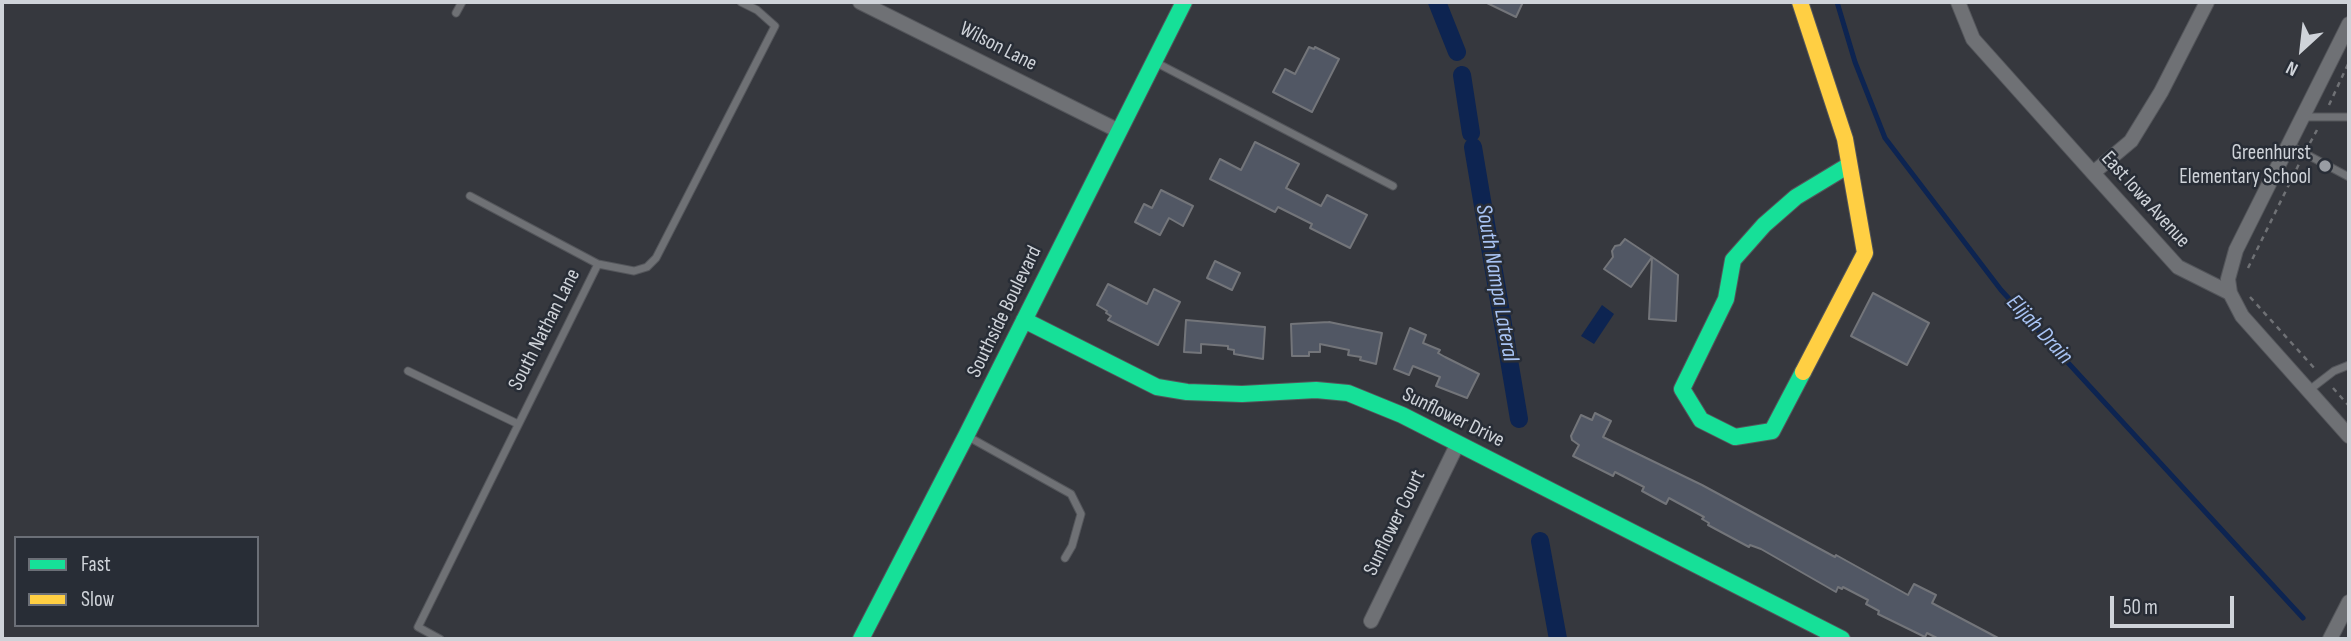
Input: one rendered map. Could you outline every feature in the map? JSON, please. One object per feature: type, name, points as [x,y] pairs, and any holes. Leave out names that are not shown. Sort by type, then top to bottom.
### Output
[{"type":"street","name":"Wilson Lane","points":[[860,2],[1117,131]]},
{"type":"street","name":"Southside Boulevard","points":[[861,639],[1184,2]]},
{"type":"street","points":[[1800,2],[1845,139],[1865,253],[1772,431],[1735,437],[1701,420],[1682,389],[1726,299],[1733,260],[1764,225],[1796,197],[1849,165]]},
{"type":"street","name":"East Iowa Avenue","points":[[1958,2],[1973,40],[2178,267],[2230,293]]},
{"type":"street","points":[[2093,173],[2132,141],[2161,92],[2207,2]]},
{"type":"street","points":[[2349,24],[2236,250],[2228,279],[2230,293],[2242,316],[2349,436]]},
{"type":"street","name":"Sunflower Drive","points":[[1024,320],[1157,387],[1228,394],[1316,390],[1348,393],[1402,415],[1842,639]]},
{"type":"street","name":"Sunflower Court","points":[[1371,621],[1458,443]]},
{"type":"street","points":[[2330,639],[2349,602]]},
{"type":"lane","points":[[456,13],[462,2]]},
{"type":"lane","name":"South Nathan Lane","points":[[440,639],[418,627],[598,264],[634,271],[647,267],[656,258],[775,26],[757,10],[741,2]]},
{"type":"lane","points":[[1153,61],[1393,186]]},
{"type":"lane","points":[[2303,117],[2349,117]]},
{"type":"lane","points":[[2288,145],[2349,177]]},
{"type":"lane","points":[[470,196],[598,264]]},
{"type":"lane","points":[[2308,391],[2323,377],[2349,365]]},
{"type":"lane","points":[[408,371],[517,424]]},
{"type":"lane","points":[[966,436],[1071,494],[1081,514],[1072,546],[1065,558]]},
{"type":"path","points":[[2245,276],[2349,62]]},
{"type":"path","points":[[2247,294],[2349,406]]},
{"type":"water","points":[[1602,305],[1614,314],[1594,344],[1581,336]]},
{"type":"building","points":[[1485,2],[1523,2],[1516,17]]},
{"type":"building","points":[[1309,47],[1315,47],[1339,59],[1312,112],[1273,92],[1285,69],[1295,74]]},
{"type":"building","points":[[1255,142],[1299,164],[1286,188],[1321,206],[1327,195],[1367,215],[1350,248],[1310,228],[1312,224],[1278,207],[1275,212],[1210,179],[1220,159],[1241,170]]},
{"type":"building","points":[[1161,190],[1193,206],[1183,226],[1169,218],[1160,235],[1135,222],[1144,204],[1152,208]]},
{"type":"building","points":[[1625,239],[1652,257],[1631,287],[1604,269],[1613,257],[1615,246]]},
{"type":"building","points":[[1652,257],[1678,275],[1676,321],[1649,319]]},
{"type":"building","points":[[1215,261],[1240,273],[1232,290],[1207,278]]},
{"type":"building","points":[[1108,284],[1147,304],[1154,289],[1180,302],[1158,345],[1108,320],[1111,316],[1097,305]]},
{"type":"building","points":[[1873,293],[1929,323],[1907,365],[1851,336]]},
{"type":"building","points":[[1186,320],[1265,327],[1263,359],[1234,354],[1234,350],[1228,349],[1228,346],[1201,344],[1201,353],[1184,352]]},
{"type":"building","points":[[1329,322],[1382,333],[1376,364],[1348,355],[1349,350],[1320,344],[1320,352],[1309,352],[1309,356],[1292,356],[1291,324]]},
{"type":"building","points":[[1410,328],[1426,335],[1423,343],[1440,350],[1438,353],[1479,374],[1467,398],[1436,386],[1440,377],[1413,366],[1409,375],[1394,369]]},
{"type":"building","points":[[1595,413],[1611,421],[1603,437],[1702,485],[1908,595],[1914,584],[1936,595],[1932,603],[2000,639],[1939,639],[1927,633],[1925,637],[1878,614],[1879,611],[1866,604],[1868,600],[1843,587],[1838,587],[1836,592],[1761,549],[1750,545],[1749,547],[1708,525],[1709,523],[1702,519],[1704,517],[1669,498],[1666,504],[1642,491],[1644,487],[1615,472],[1613,476],[1573,456],[1579,445],[1571,436],[1581,415],[1592,420]]},
{"type":"waterway","name":"South Nampa Lateral","points":[[1437,2],[1457,52]]},
{"type":"waterway","name":"Elijah Drain","points":[[1837,2],[1855,62],[1885,138],[2001,290],[2303,618]]},
{"type":"waterway","name":"South Nampa Lateral","points":[[1462,75],[1471,133]]},
{"type":"waterway","name":"South Nampa Lateral","points":[[1473,147],[1519,419]]},
{"type":"waterway","name":"South Nampa Lateral","points":[[1540,541],[1558,639]]},
{"type":"traffic: fast","points":[[861,639],[1184,2]]},
{"type":"traffic: fast","points":[[1803,372],[1772,431],[1735,437],[1701,420],[1682,389],[1726,299],[1733,260],[1764,225],[1796,197],[1849,165]]},
{"type":"traffic: fast","points":[[1024,320],[1157,387],[1187,392],[1242,394],[1316,390],[1348,393],[1402,415],[1842,639]]},
{"type":"traffic: slow","points":[[1800,2],[1845,139],[1865,253],[1803,372]]},
{"type":"place","name":"Greenhurst Elementary School","points":[[2325,166]]}]
